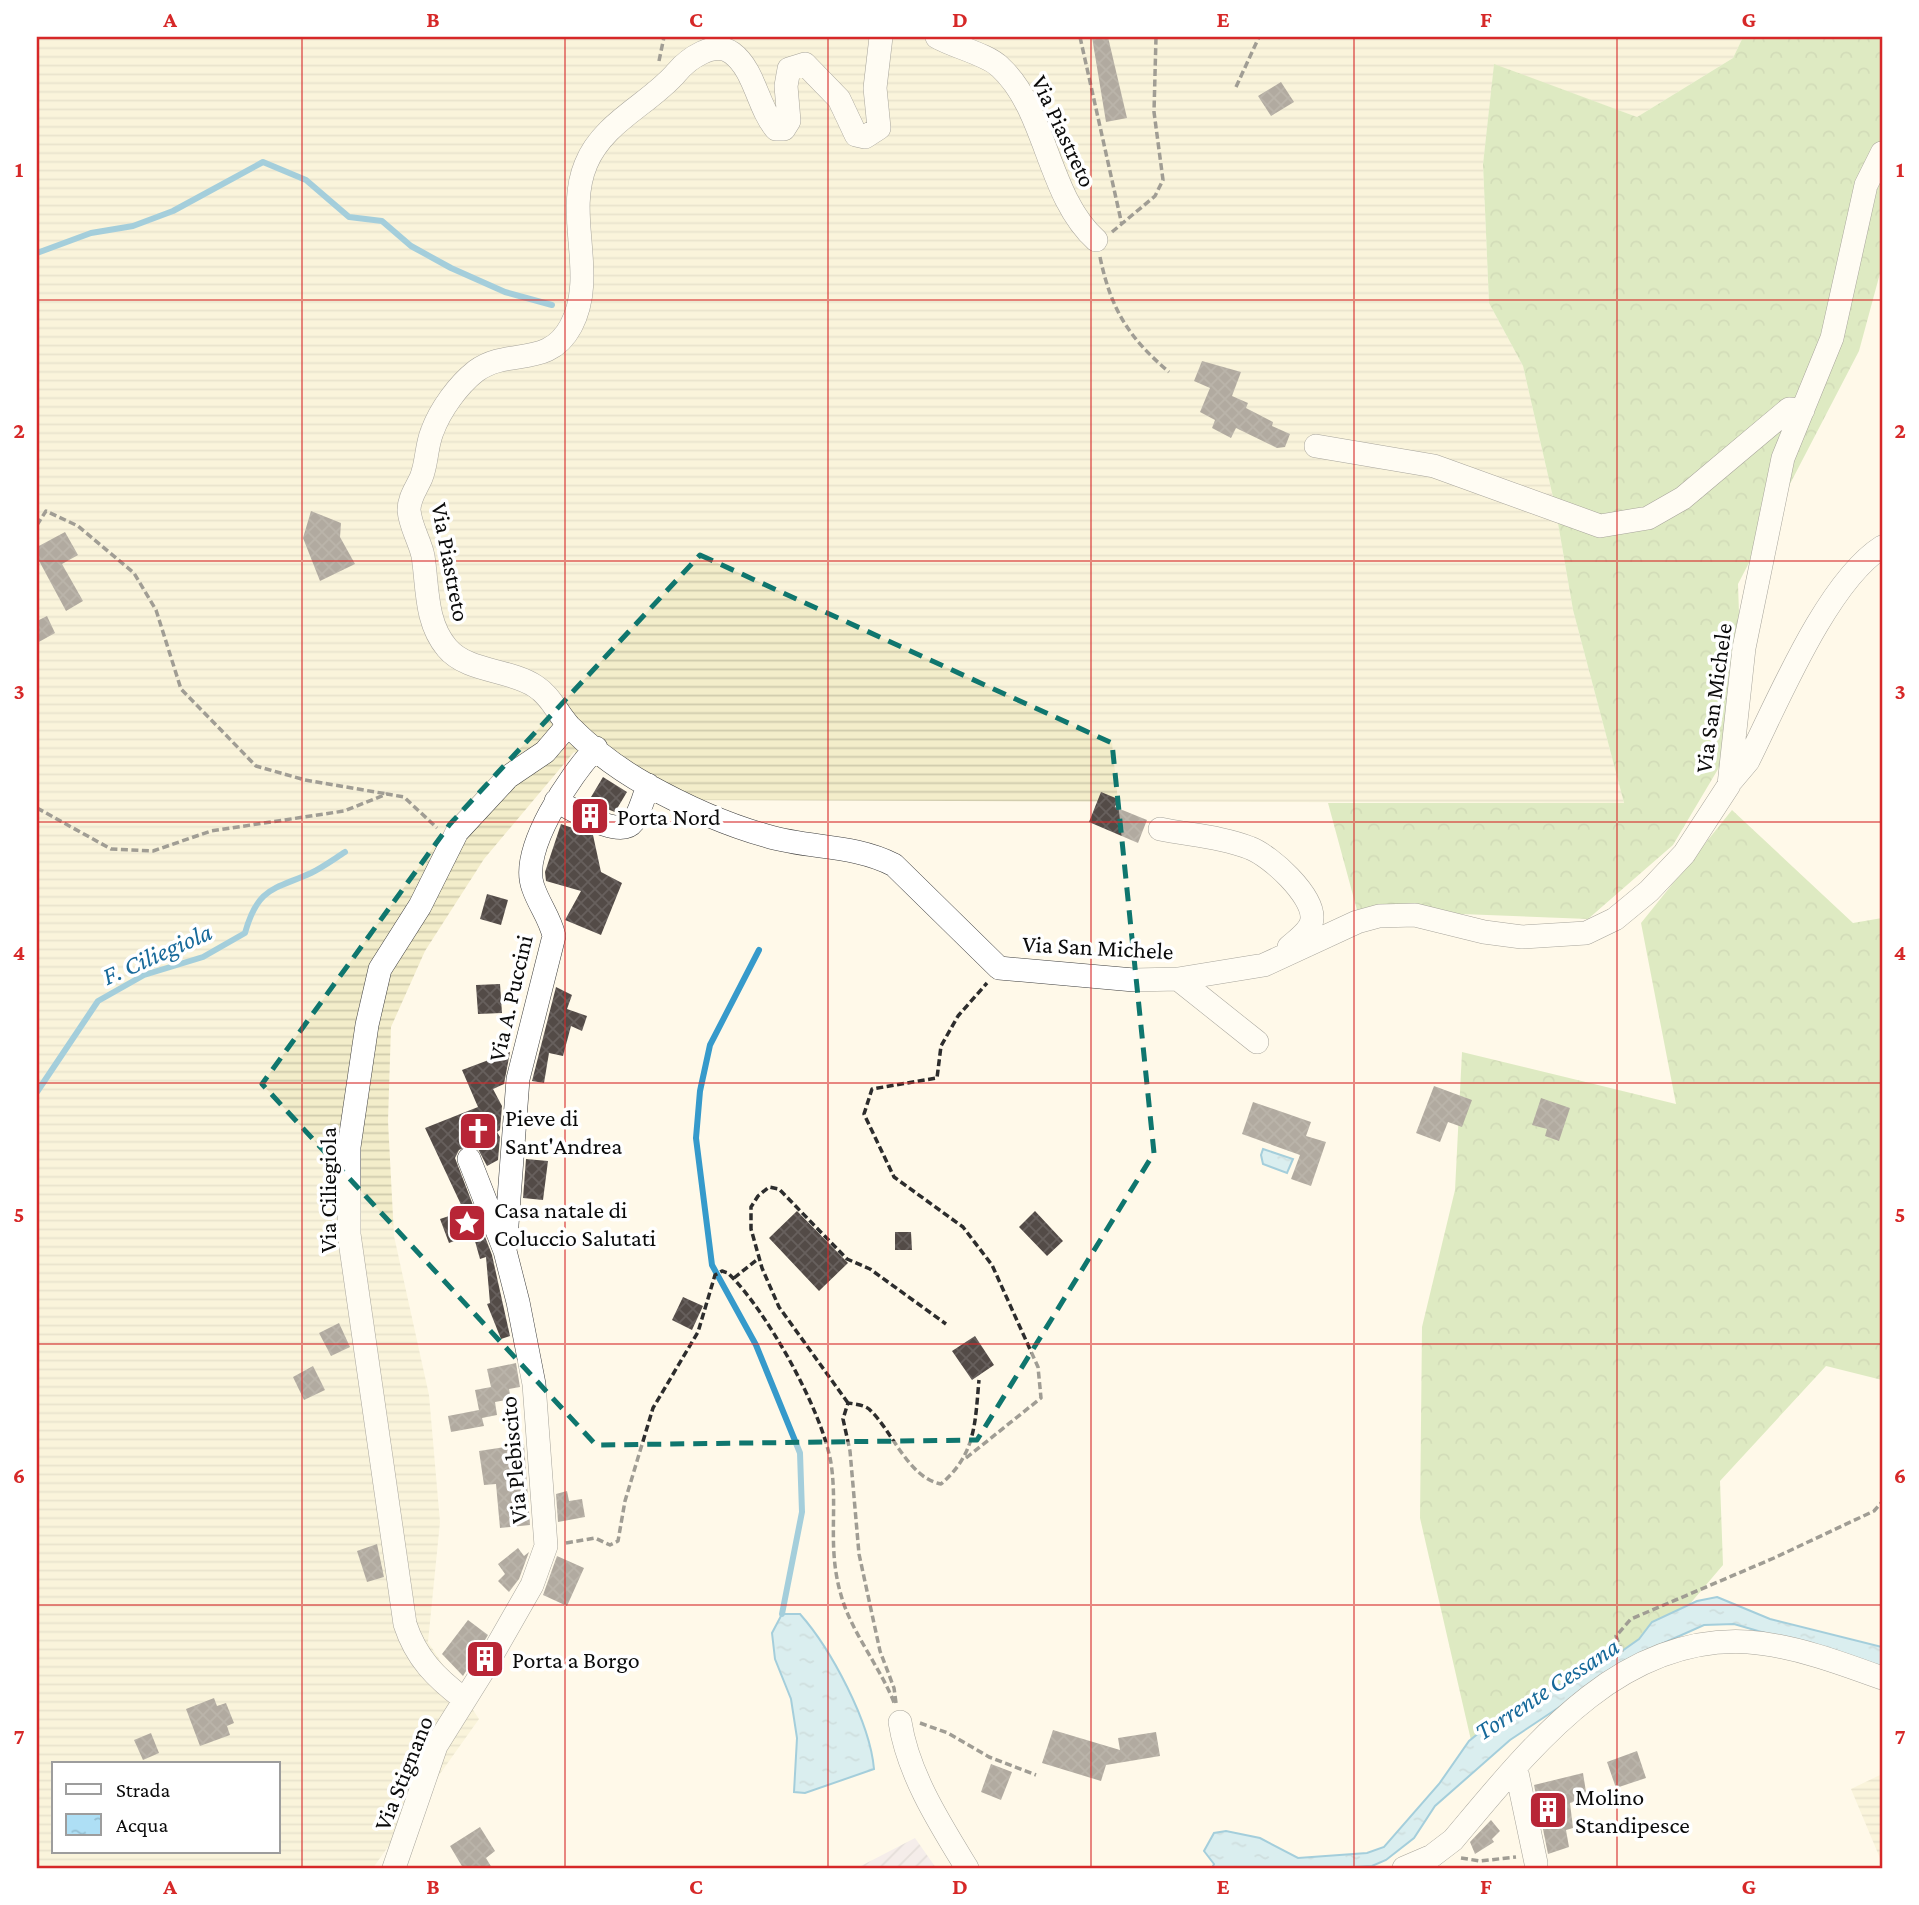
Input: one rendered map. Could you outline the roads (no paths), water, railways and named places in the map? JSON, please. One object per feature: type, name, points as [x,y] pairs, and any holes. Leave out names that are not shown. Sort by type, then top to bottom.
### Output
[{"type":"street","name":"Via Piastreto","points":[[596,748],[568,725],[547,695],[534,685],[464,660],[451,652],[438,635],[427,602],[423,554],[409,508],[420,480],[432,431],[448,403],[474,373],[499,361],[536,356],[557,345],[570,329],[580,308],[583,291],[578,198],[587,161],[622,118],[668,82],[686,62],[713,50],[732,52],[747,73],[776,130],[784,129],[789,121],[786,86],[789,69],[805,64],[839,99],[856,135],[865,137],[878,128],[875,88],[881,37]]},
{"type":"street","name":"Via Piastreto","points":[[937,37],[998,64],[1010,78],[1034,121],[1078,220],[1097,240]]},
{"type":"street","name":"Via San Michele","points":[[596,748],[648,785],[767,836],[846,848],[874,855],[894,865],[999,968],[1134,979],[1178,979],[1264,965],[1357,922],[1379,916],[1415,915],[1484,932],[1522,937],[1586,933],[1615,919],[1650,891],[1684,854],[1729,785],[1744,648],[1783,458],[1832,338],[1867,184],[1882,153]]},
{"type":"street","points":[[1316,446],[1434,466],[1600,526],[1648,518],[1683,498],[1789,409],[1802,410]]},
{"type":"street","points":[[1729,785],[1748,761],[1824,615],[1864,558],[1882,547]]},
{"type":"street","name":"Via Ciliegiola","points":[[464,1699],[430,1671],[417,1652],[405,1623],[349,1234],[349,1147],[372,997],[388,953],[419,906],[457,832],[509,776],[545,752],[568,725]]},
{"type":"street","name":"Via A. Puccini","points":[[505,1251],[520,1067],[554,936],[550,920],[532,886],[531,861],[556,800],[596,748]]},
{"type":"street","points":[[556,800],[608,826],[621,828],[633,822],[648,785]]},
{"type":"street","points":[[1160,829],[1250,848],[1279,866],[1307,902],[1313,917],[1310,927],[1274,961]]},
{"type":"street","points":[[1178,979],[1257,1042]]},
{"type":"street","points":[[469,1158],[505,1251]]},
{"type":"street","name":"Via Plebiscito","points":[[464,1699],[532,1585],[546,1546],[534,1384],[505,1251]]},
{"type":"street","points":[[1404,1868],[1432,1856],[1453,1840],[1560,1720],[1637,1666],[1674,1649],[1729,1642],[1764,1644],[1882,1678]]},
{"type":"street","name":"Via Stignano","points":[[394,1868],[436,1746],[464,1699]]},
{"type":"street","points":[[906,1718],[906,1752],[967,1868]]},
{"type":"street","points":[[1516,1768],[1536,1863]]},
{"type":"water","points":[[1263,1149],[1293,1159],[1287,1173],[1263,1164]]},
{"type":"water","points":[[1717,1597],[1770,1619],[1882,1647],[1882,1667],[1734,1624],[1704,1625],[1657,1646],[1606,1676],[1510,1740],[1435,1806],[1414,1838],[1386,1860],[1372,1866],[1337,1868],[1212,1868],[1214,1864],[1204,1851],[1214,1833],[1226,1831],[1260,1838],[1298,1858],[1367,1853],[1384,1847],[1439,1784],[1469,1741],[1485,1728],[1526,1707],[1573,1676],[1602,1665],[1639,1639],[1652,1622],[1697,1601]]},
{"type":"water","points":[[782,1614],[800,1614],[836,1666],[865,1730],[874,1769],[805,1793],[794,1792],[797,1738],[791,1699],[775,1659],[772,1633]]},
{"type":"waterway","points":[[37,253],[91,233],[133,226],[173,211],[263,162],[306,180],[349,217],[382,221],[411,246],[451,268],[505,292],[552,305]]},
{"type":"waterway","name":"F. Ciliegiola","points":[[37,1092],[98,1001],[144,975],[203,957],[245,933],[255,907],[269,892],[315,871],[345,852]]},
{"type":"waterway","points":[[759,950],[710,1045],[700,1091],[696,1138],[712,1265],[756,1345],[800,1453],[802,1512],[782,1614]]},
{"type":"place","name":"Porta Nord","points":[[590,816]]},
{"type":"place","name":"Pieve di Sant'Andrea","points":[[478,1131]]},
{"type":"place","name":"Casa natale di Coluccio Salutati","points":[[467,1223]]},
{"type":"place","name":"Porta a Borgo","points":[[485,1659]]},
{"type":"place","name":"Molino Standipesce","points":[[1548,1810]]},
{"type":"water label","name":"Torrente Cessana","points":[[1547,1689]]}]
